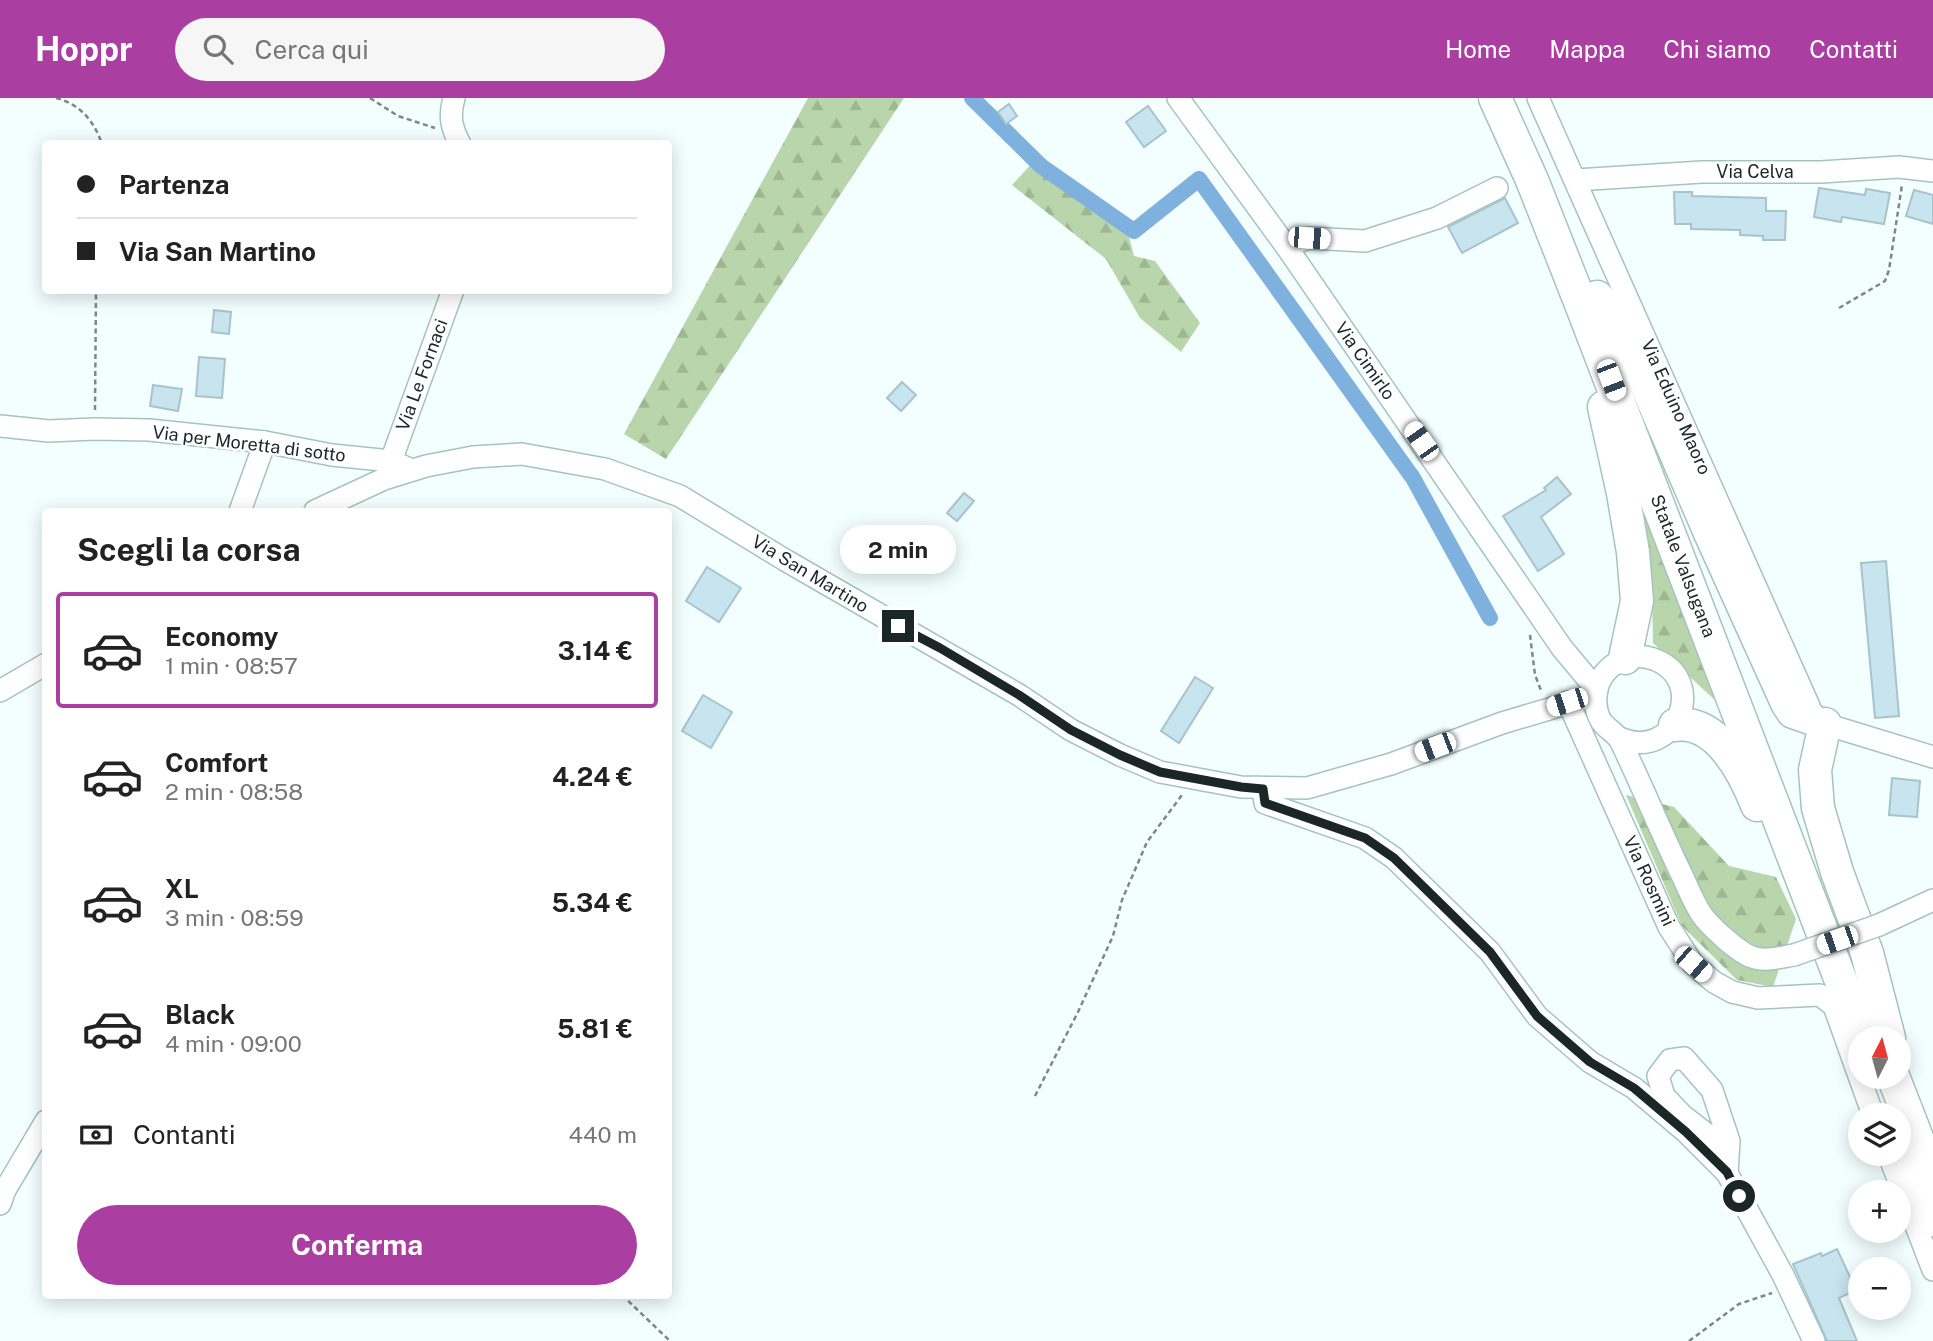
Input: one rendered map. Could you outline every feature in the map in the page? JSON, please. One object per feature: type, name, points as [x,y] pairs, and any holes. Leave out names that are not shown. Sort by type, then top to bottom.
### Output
[{"type":"highway","name":"Statale Valsugana","points":[[1495,98],[1589,300],[1859,1026]]},
{"type":"highway","name":"Statale Valsugana","points":[[1511,98],[1874,1026]]},
{"type":"highway","points":[[1589,300],[1633,552],[1637,601],[1604,685]]},
{"type":"highway","points":[[1589,300],[1620,324],[1787,703],[1793,712],[1817,721],[1815,770],[1818,808],[1837,872],[1867,953],[1886,1026]]},
{"type":"highway","points":[[1662,733],[1685,724],[1699,727],[1721,742],[1753,794],[1776,849],[1822,928]]},
{"type":"highway","points":[[1911,1141],[1933,1180]]},
{"type":"highway","points":[[1911,1154],[1933,1220]]},
{"type":"street","points":[[454,98],[450,112],[457,139]]},
{"type":"street","name":"Via Cimirlo","points":[[1178,98],[1286,246],[1572,661]]},
{"type":"street","name":"Via Eduino Maoro","points":[[1538,98],[1817,721]]},
{"type":"street","name":"Via Celva","points":[[1576,180],[1702,172],[1821,172],[1905,168],[1933,171]]},
{"type":"street","points":[[1286,246],[1309,238],[1365,241],[1437,218],[1497,188]]},
{"type":"street","name":"Via Le Fornaci","points":[[391,460],[452,294]]},
{"type":"street","name":"Via per Moretta di sotto","points":[[0,426],[50,431],[149,430],[265,442],[332,454],[391,460],[412,470]]},
{"type":"street","points":[[241,508],[265,442]]},
{"type":"street","name":"Via San Martino","points":[[321,508],[384,479],[473,457],[522,454],[605,469],[680,496],[1019,695],[1071,730],[1120,755],[1160,772],[1241,787],[1307,788],[1391,764],[1567,702]]},
{"type":"street","points":[[1567,702],[1604,685],[1638,656],[1654,659],[1674,674],[1680,685],[1683,701],[1662,733],[1638,783]]},
{"type":"street","points":[[1572,661],[1604,685]]},
{"type":"street","points":[[1567,702],[1571,691],[1572,661]]},
{"type":"street","points":[[0,691],[42,666]]},
{"type":"street","points":[[1604,685],[1605,726],[1620,738],[1634,743],[1662,733]]},
{"type":"street","name":"Via Rosmini","points":[[1567,702],[1669,927],[1693,964],[1714,982],[1732,992],[1758,998],[1820,995],[1834,1006],[1869,1103]]},
{"type":"street","points":[[1817,721],[1933,757]]},
{"type":"street","points":[[1620,738],[1638,783],[1701,914],[1743,953],[1766,960],[1794,955],[1879,925],[1933,900]]},
{"type":"street","points":[[1263,789],[1265,803],[1365,838],[1394,858],[1490,952],[1537,1016],[1590,1062],[1634,1088],[1686,1132],[1727,1172],[1814,1341]]},
{"type":"street","points":[[0,1204],[5,1190],[42,1128]]},
{"type":"street","points":[[1727,1172],[1729,1141]]},
{"type":"street","points":[[1893,1166],[1933,1270]]},
{"type":"path","points":[[56,98],[67,101],[88,114],[101,140]]},
{"type":"path","points":[[370,98],[398,116],[457,139]]},
{"type":"path","points":[[1839,308],[1885,281],[1905,168]]},
{"type":"path","points":[[94,429],[96,294]]},
{"type":"path","points":[[1035,1096],[1113,936],[1122,900],[1147,842],[1194,779]]},
{"type":"path","points":[[1689,1341],[1739,1304],[1788,1287]]},
{"type":"path","points":[[626,1299],[670,1341]]},
{"type":"green space","points":[[808,98],[904,98],[666,459],[624,434]]},
{"type":"green space","points":[[1034,161],[1126,225],[1134,256],[1155,261],[1200,323],[1181,352],[1140,318],[1106,259],[1012,185]]},
{"type":"green space","points":[[1629,458],[1729,713],[1653,643],[1652,595]]},
{"type":"green space","points":[[1626,795],[1674,807],[1729,866],[1776,877],[1796,919],[1773,987],[1737,980],[1682,926]]},
{"type":"building","points":[[1009,104],[1017,116],[1006,124],[998,112]]},
{"type":"building","points":[[1148,106],[1166,131],[1144,147],[1126,122]]},
{"type":"building","points":[[1819,188],[1865,195],[1866,189],[1890,193],[1884,224],[1842,217],[1841,222],[1814,217]]},
{"type":"building","points":[[1914,190],[1933,195],[1933,224],[1906,216]]},
{"type":"building","points":[[1674,192],[1692,192],[1692,196],[1766,198],[1766,211],[1786,211],[1785,240],[1763,240],[1763,236],[1740,235],[1740,230],[1691,229],[1691,224],[1675,224]]},
{"type":"building","points":[[1505,198],[1518,223],[1462,253],[1448,227]]},
{"type":"building","points":[[214,310],[231,312],[229,334],[212,332]]},
{"type":"building","points":[[199,357],[225,359],[222,398],[196,396]]},
{"type":"building","points":[[902,382],[916,395],[901,411],[887,398]]},
{"type":"building","points":[[153,385],[182,389],[178,411],[150,406]]},
{"type":"building","points":[[1557,477],[1571,494],[1541,517],[1564,554],[1538,571],[1503,516],[1546,490],[1544,488]]},
{"type":"building","points":[[964,493],[974,501],[957,521],[947,513]]},
{"type":"building","points":[[1886,561],[1899,716],[1875,718],[1861,563]]},
{"type":"building","points":[[707,567],[741,588],[719,622],[686,601]]},
{"type":"building","points":[[1195,677],[1213,688],[1179,743],[1161,731]]},
{"type":"building","points":[[703,695],[732,712],[711,748],[682,731]]},
{"type":"building","points":[[1892,778],[1920,781],[1917,817],[1889,815]]},
{"type":"building","points":[[1837,1249],[1848,1273],[1848,1294],[1839,1298],[1857,1341],[1827,1341],[1793,1264],[1821,1253],[1822,1256]]},
{"type":"waterway","points":[[972,98],[1041,166],[1134,231],[1199,179],[1413,478],[1490,618]]},
{"type":"route","points":[[898,626],[1019,695],[1071,730],[1120,755],[1160,772],[1263,789],[1265,803],[1365,838],[1394,858],[1490,952],[1537,1016],[1590,1062],[1634,1088],[1686,1132],[1727,1172],[1739,1196]]}]
